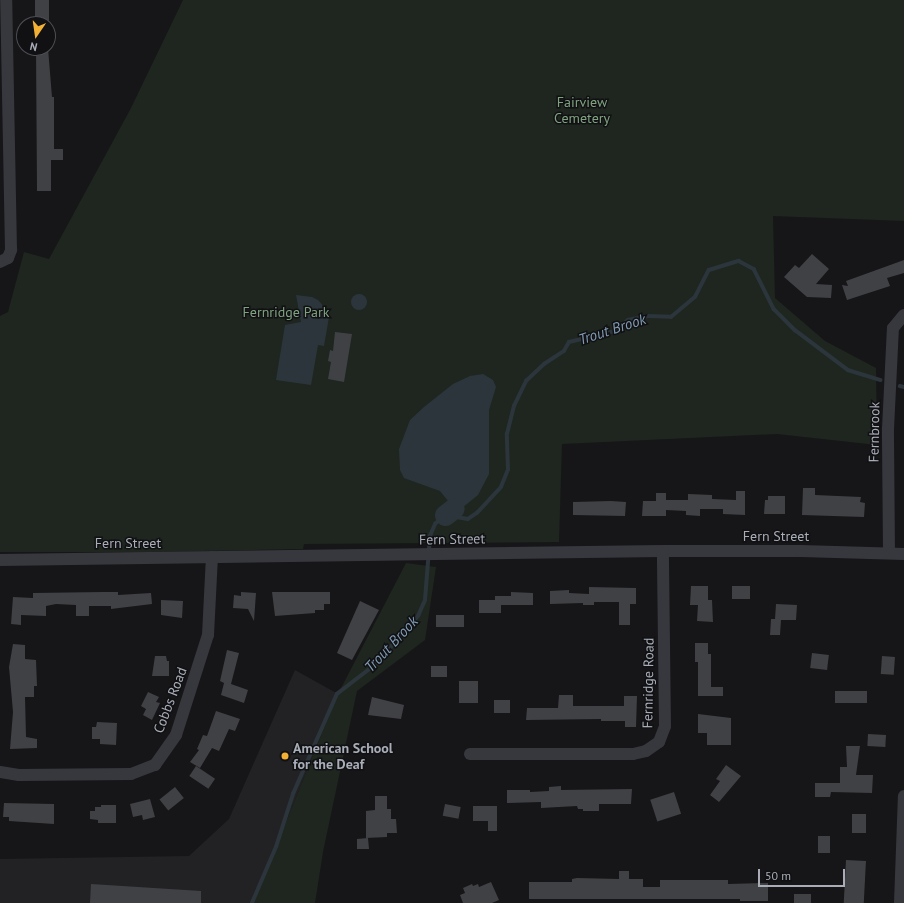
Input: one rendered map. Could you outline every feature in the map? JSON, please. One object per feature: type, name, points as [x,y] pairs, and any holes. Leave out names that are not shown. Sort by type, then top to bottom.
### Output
[{"type":"street","points":[[4,260],[11,250],[6,0]]},
{"type":"street","name":"Fernbrook","points":[[889,553],[888,430],[893,328],[904,315]]},
{"type":"street","name":"Fern Street","points":[[0,560],[663,552],[904,554]]},
{"type":"street","name":"Fernridge Road","points":[[470,754],[633,754],[646,751],[659,742],[665,721],[663,552]]},
{"type":"street","name":"Cobbs Road","points":[[0,772],[19,775],[131,774],[155,765],[176,735],[205,647],[208,635],[212,557]]},
{"type":"street","points":[[900,903],[904,796]]},
{"type":"shaded area","points":[[359,294],[365,296],[367,302],[365,308],[359,310],[353,308],[351,302],[353,296]]},
{"type":"shaded area","points":[[296,295],[312,297],[318,300],[326,309],[329,317],[324,346],[318,345],[311,385],[276,380],[285,325],[301,322]]},
{"type":"shaded area","points":[[483,374],[493,380],[496,387],[489,410],[489,474],[478,495],[457,512],[440,491],[404,478],[400,470],[399,449],[410,420],[424,407],[453,384],[470,376]]},
{"type":"shaded area","name":"American School for the Deaf","points":[[295,670],[338,694],[253,903],[0,903],[0,859],[189,856],[229,819]]},
{"type":"green space","name":"Fernridge Park","points":[[183,0],[904,0],[904,221],[773,216],[775,298],[825,341],[876,368],[877,445],[777,434],[562,444],[559,542],[304,544],[303,549],[149,552],[0,552],[0,316],[8,312],[24,252],[49,259],[131,108]]},
{"type":"green space","points":[[406,563],[436,567],[425,640],[357,691],[323,852],[315,903],[253,903],[338,694]]},
{"type":"building","points":[[35,0],[49,0],[49,16],[35,16]]},
{"type":"building","points":[[36,56],[49,56],[52,97],[54,97],[54,149],[63,149],[63,160],[51,160],[51,191],[37,191]]},
{"type":"building","points":[[812,254],[829,269],[816,284],[832,285],[831,298],[807,297],[784,277],[795,265],[799,268]]},
{"type":"building","points":[[904,260],[904,273],[887,278],[890,286],[847,300],[842,285],[848,286],[846,281]]},
{"type":"building","points":[[335,332],[352,334],[344,382],[328,379],[331,362],[328,361],[330,350],[333,351]]},
{"type":"building","points":[[803,488],[815,488],[815,495],[861,497],[860,502],[865,503],[864,517],[802,515]]},
{"type":"building","points":[[736,491],[745,491],[745,515],[723,514],[723,509],[700,509],[700,516],[686,515],[686,511],[666,510],[666,516],[642,516],[643,501],[656,501],[656,493],[666,493],[666,500],[688,500],[688,494],[712,495],[712,499],[736,500]]},
{"type":"building","points":[[768,496],[785,496],[785,514],[764,514],[765,500],[768,500]]},
{"type":"building","points":[[573,502],[626,502],[625,516],[573,515]]},
{"type":"building","points":[[691,586],[708,586],[708,600],[712,600],[713,622],[697,621],[698,605],[690,605]]},
{"type":"building","points":[[732,586],[750,586],[750,599],[732,599]]},
{"type":"building","points":[[589,587],[636,588],[636,604],[630,604],[630,625],[619,625],[619,602],[594,602],[594,605],[583,605],[583,603],[550,604],[550,591],[569,590],[569,593],[589,594]]},
{"type":"building","points":[[118,592],[118,595],[151,593],[152,604],[111,609],[111,606],[89,606],[89,616],[76,616],[76,605],[56,604],[46,606],[46,616],[21,615],[21,625],[11,624],[13,597],[33,598],[33,593]]},
{"type":"building","points":[[241,592],[256,593],[254,621],[248,609],[233,608],[234,595],[241,596]]},
{"type":"building","points":[[272,592],[330,592],[330,604],[324,604],[324,610],[315,610],[315,613],[275,616]]},
{"type":"building","points":[[511,592],[533,593],[533,605],[501,605],[501,613],[479,613],[479,600],[495,600],[495,596],[511,596]]},
{"type":"building","points":[[161,600],[183,601],[182,618],[161,615]]},
{"type":"building","points":[[360,601],[379,610],[352,660],[337,653]]},
{"type":"building","points":[[776,604],[797,605],[796,620],[781,620],[780,635],[770,635],[771,619],[775,619]]},
{"type":"building","points":[[436,615],[464,615],[464,627],[436,627]]},
{"type":"building","points":[[695,643],[708,643],[708,654],[711,654],[711,687],[723,687],[723,696],[698,696],[698,662],[695,662]]},
{"type":"building","points":[[13,644],[25,645],[25,659],[36,660],[37,686],[34,686],[34,697],[25,697],[26,737],[37,739],[37,748],[10,749],[13,712],[9,667]]},
{"type":"building","points":[[227,650],[239,653],[231,684],[248,690],[244,703],[221,695],[224,683],[220,681]]},
{"type":"building","points":[[812,653],[829,655],[827,670],[810,668]]},
{"type":"building","points":[[155,656],[166,656],[167,661],[169,661],[169,676],[152,676]]},
{"type":"building","points":[[882,656],[895,657],[894,675],[881,674]]},
{"type":"building","points":[[431,666],[447,666],[447,677],[431,677]]},
{"type":"building","points":[[459,681],[478,681],[478,703],[459,703]]},
{"type":"building","points":[[835,691],[867,691],[867,703],[835,703]]},
{"type":"building","points":[[148,692],[159,697],[156,702],[160,703],[152,720],[143,715],[146,709],[141,706]]},
{"type":"building","points":[[559,695],[573,695],[573,706],[624,706],[624,696],[637,696],[636,727],[625,727],[625,721],[601,721],[601,719],[526,720],[527,708],[558,708]]},
{"type":"building","points":[[372,697],[404,705],[401,719],[368,715]]},
{"type":"building","points":[[494,700],[510,700],[510,713],[494,713]]},
{"type":"building","points":[[216,711],[240,719],[235,731],[229,729],[219,751],[212,748],[200,768],[190,762],[199,750],[197,749],[203,735],[207,736]]},
{"type":"building","points":[[698,714],[731,718],[731,745],[707,745],[707,733],[698,733]]},
{"type":"building","points":[[97,722],[117,723],[116,745],[100,744],[100,739],[92,739],[92,727],[96,727]]},
{"type":"building","points":[[868,734],[886,735],[885,747],[867,746]]},
{"type":"building","points":[[846,746],[860,746],[856,775],[873,775],[872,793],[831,792],[830,797],[815,797],[815,783],[840,783],[840,767],[847,767]]},
{"type":"building","points":[[726,765],[741,776],[719,802],[710,795],[720,781],[716,779]]},
{"type":"building","points":[[196,766],[215,779],[208,789],[189,776]]},
{"type":"building","points":[[561,786],[561,790],[632,789],[631,804],[599,804],[599,811],[583,811],[583,809],[578,809],[577,806],[541,808],[541,802],[507,803],[507,790],[530,790],[530,792],[549,791],[549,787]]},
{"type":"building","points":[[175,787],[184,798],[168,810],[159,800]]},
{"type":"building","points":[[674,792],[681,814],[657,822],[650,800]]},
{"type":"building","points":[[375,796],[387,796],[387,809],[391,809],[391,819],[396,819],[397,833],[387,833],[387,837],[366,838],[366,811],[375,810]]},
{"type":"building","points":[[150,799],[155,817],[143,820],[142,815],[133,817],[130,804]]},
{"type":"building","points":[[4,803],[54,804],[54,824],[9,821],[9,817],[3,817]]},
{"type":"building","points":[[445,804],[461,807],[458,819],[443,816]]},
{"type":"building","points":[[101,805],[116,805],[116,823],[98,823],[98,820],[90,819],[90,811],[95,811],[95,807],[101,807]]},
{"type":"building","points":[[473,806],[497,806],[497,831],[488,831],[488,821],[473,821]]},
{"type":"building","points":[[852,814],[866,814],[866,833],[852,833]]},
{"type":"building","points":[[818,836],[830,836],[830,853],[818,853]]},
{"type":"building","points":[[368,838],[369,849],[357,849],[357,839]]},
{"type":"building","points":[[846,860],[866,861],[864,903],[844,903]]},
{"type":"building","points":[[619,871],[629,871],[629,879],[643,879],[643,887],[660,887],[660,880],[728,880],[728,884],[768,883],[768,901],[740,901],[740,899],[529,899],[529,882],[572,882],[572,879],[577,878],[619,879]]},
{"type":"building","points":[[491,882],[499,900],[492,903],[463,903],[460,895],[465,893],[463,888],[472,884],[473,886],[478,884],[479,887]]},
{"type":"building","points":[[91,884],[201,891],[201,903],[90,903]]},
{"type":"building","points":[[794,894],[811,894],[811,903],[794,903]]},
{"type":"waterway","name":"Trout Brook","points":[[252,903],[276,847],[293,794],[337,694],[376,664],[418,616],[425,600],[430,536],[435,524],[445,515],[468,519],[477,513],[501,487],[508,470],[507,434],[514,406],[526,381],[544,364],[564,351],[569,342],[615,331],[628,320],[648,316],[671,317],[695,297],[709,270],[739,261],[754,269],[774,309],[795,330],[848,370],[881,380]]},
{"type":"waterway","name":"Trout Brook","points":[[900,386],[904,387]]},
{"type":"waterway","points":[[445,515],[454,508]]},
{"type":"place","name":"American School for the Deaf","points":[[285,756]]},
{"type":"park label","name":"Fairview Cemetery","points":[[582,110]]}]
